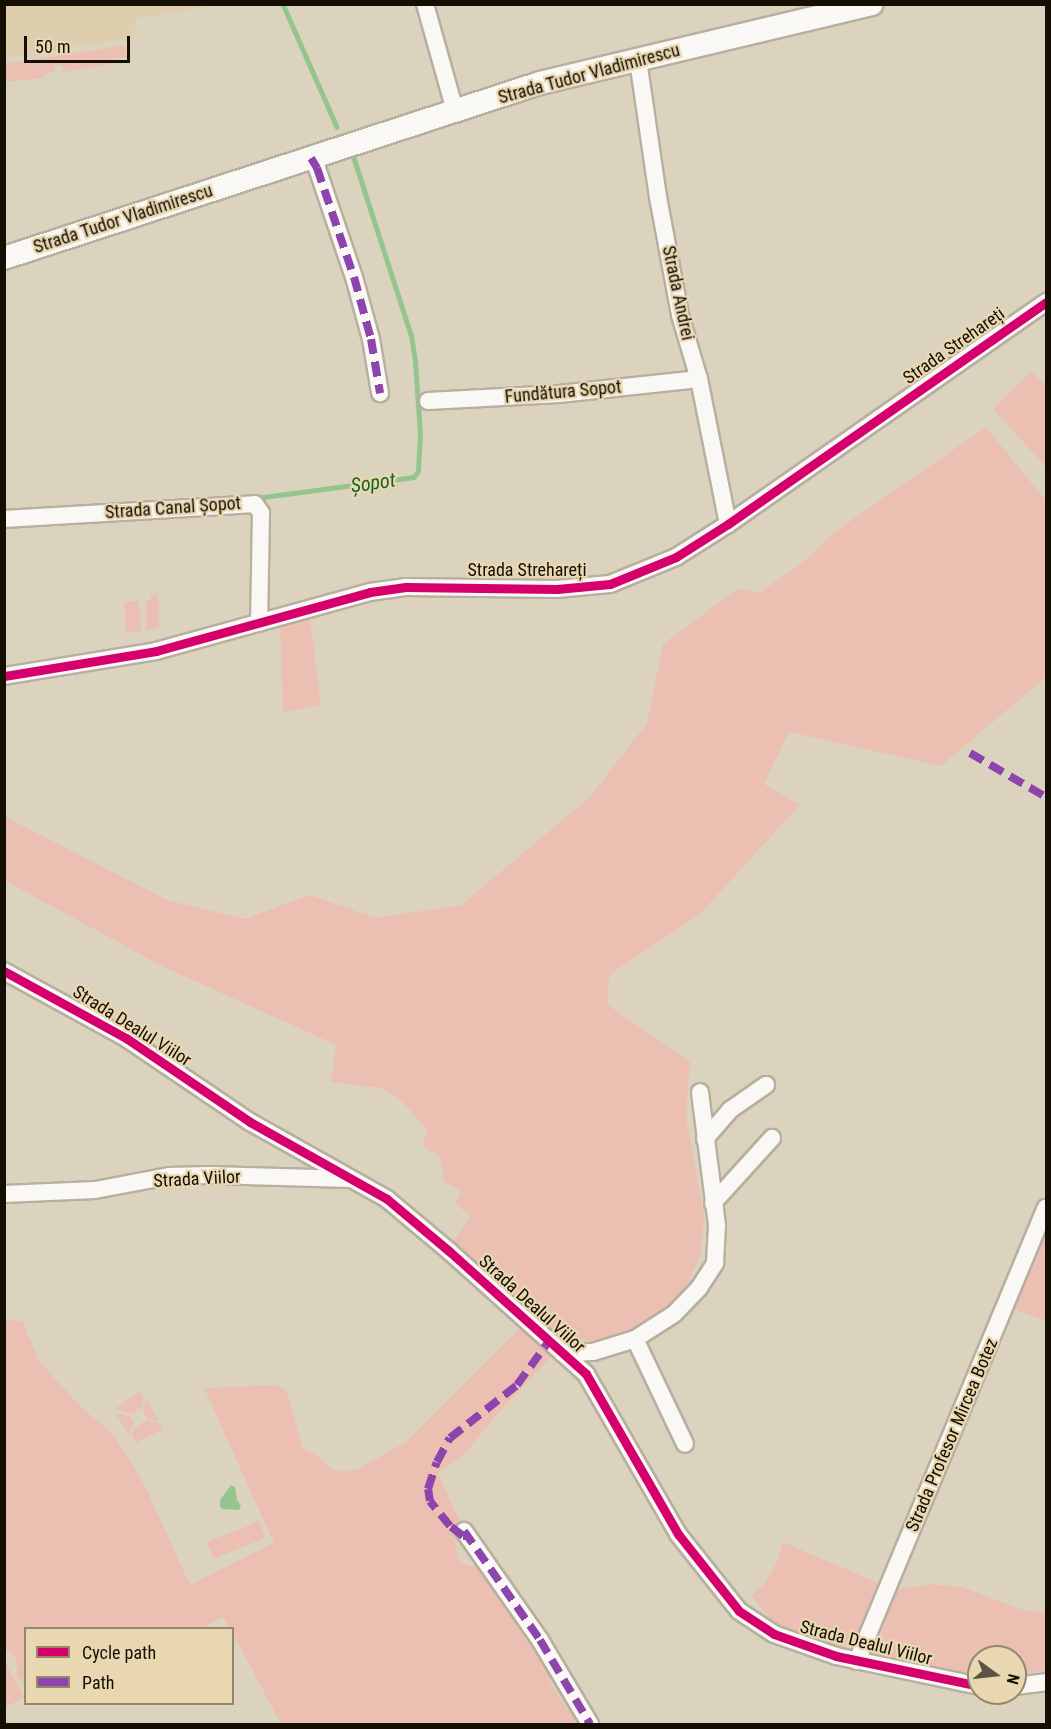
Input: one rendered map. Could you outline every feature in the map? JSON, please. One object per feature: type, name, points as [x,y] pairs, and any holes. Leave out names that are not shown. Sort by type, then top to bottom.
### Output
[{"type":"main road","name":"Strada Tudor Vladimirescu","points":[[4,258],[540,83],[872,4]]},
{"type":"street","points":[[425,4],[454,111]]},
{"type":"street","name":"Strada Andrei","points":[[638,60],[664,229],[681,315],[699,379],[728,524]]},
{"type":"street","points":[[311,158],[317,168],[354,277],[371,339],[380,393]]},
{"type":"street","name":"Strada Strehareți","points":[[4,676],[156,651],[370,592],[406,586],[519,589],[610,584],[676,557],[728,524],[1047,302]]},
{"type":"street","name":"Fundătura Sopot","points":[[428,401],[559,394],[699,379]]},
{"type":"street","name":"Strada Canal Șopot","points":[[4,519],[255,504],[261,513],[259,623]]},
{"type":"street","name":"Strada Dealul Viilor","points":[[4,971],[126,1038],[250,1122],[387,1199],[422,1228],[586,1374],[678,1534],[739,1611],[764,1628],[788,1640],[857,1661],[967,1684]]},
{"type":"street","points":[[705,1139],[730,1110],[766,1085]]},
{"type":"street","name":"Strada Dealul Viilor","points":[[562,1353],[593,1352],[635,1339],[674,1314],[699,1288],[715,1263],[717,1225],[700,1092]]},
{"type":"street","points":[[713,1203],[772,1138]]},
{"type":"street","name":"Strada Viilor","points":[[4,1194],[95,1190],[169,1176],[354,1179]]},
{"type":"street","name":"Strada Profesor Mircea Botez","points":[[857,1661],[1047,1208]]},
{"type":"street","points":[[635,1339],[685,1444]]},
{"type":"street","points":[[464,1531],[540,1640],[590,1725]]},
{"type":"street","points":[[1027,1684],[1047,1682]]},
{"type":"shaded area","points":[[5,4],[216,5],[135,19],[135,37],[5,58]]},
{"type":"shaded area","points":[[125,45],[127,57],[111,58],[111,64],[64,72],[62,65],[54,66],[54,72],[44,74],[44,78],[5,82],[5,64]]},
{"type":"shaded area","points":[[1031,372],[1046,383],[1046,467],[993,409]]},
{"type":"shaded area","points":[[986,427],[1046,501],[1046,677],[941,766],[789,732],[764,784],[800,805],[699,915],[609,975],[608,1005],[690,1062],[686,1118],[704,1213],[701,1253],[686,1288],[664,1313],[637,1327],[595,1343],[556,1332],[453,1242],[471,1216],[455,1204],[461,1191],[444,1182],[440,1157],[422,1146],[427,1130],[399,1098],[380,1088],[331,1082],[336,1045],[166,968],[5,881],[4,816],[167,900],[245,919],[309,895],[376,918],[461,905],[590,797],[647,723],[663,644],[739,588],[759,593],[806,560],[833,533]]},
{"type":"shaded area","points":[[151,595],[158,595],[159,628],[146,630],[146,600],[151,600]]},
{"type":"shaded area","points":[[139,601],[141,631],[126,632],[124,602]]},
{"type":"shaded area","points":[[310,617],[321,705],[283,712],[280,624]]},
{"type":"shaded area","points":[[1046,1227],[1046,1321],[1013,1309]]},
{"type":"shaded area","points":[[4,1320],[23,1321],[38,1360],[82,1408],[114,1435],[145,1486],[190,1585],[274,1543],[204,1388],[273,1385],[286,1389],[303,1448],[320,1457],[330,1468],[344,1472],[360,1468],[406,1442],[517,1331],[524,1328],[552,1356],[491,1421],[463,1456],[438,1473],[460,1522],[454,1536],[458,1560],[467,1565],[488,1569],[549,1662],[550,1682],[568,1710],[585,1724],[318,1724],[309,1722],[281,1724],[234,1636],[234,1627],[228,1627],[223,1617],[203,1627],[24,1627],[24,1686],[17,1676],[16,1659],[5,1650]]},
{"type":"shaded area","points":[[140,1391],[144,1398],[141,1408],[131,1414],[116,1408]]},
{"type":"shaded area","points":[[146,1399],[159,1421],[147,1419],[143,1410]]},
{"type":"shaded area","points":[[115,1413],[130,1416],[133,1423],[129,1435]]},
{"type":"shaded area","points":[[146,1420],[161,1424],[163,1429],[136,1443],[131,1435],[137,1426]]},
{"type":"shaded area","points":[[231,1485],[235,1487],[237,1500],[241,1506],[239,1510],[222,1509],[220,1506],[220,1500]]},
{"type":"shaded area","points":[[259,1521],[266,1538],[214,1559],[207,1542]]},
{"type":"shaded area","points":[[783,1542],[883,1585],[861,1635],[843,1647],[834,1647],[789,1633],[775,1624],[751,1596],[764,1584],[778,1560]]},
{"type":"shaded area","points":[[930,1584],[962,1587],[1021,1609],[1046,1613],[1046,1671],[1027,1673],[1027,1645],[967,1645],[967,1677],[952,1675],[876,1654],[894,1590]]},
{"type":"shaded area","points":[[5,1662],[24,1697],[5,1708]]},
{"type":"waterway","name":"Șopot","points":[[283,4],[337,127]]},
{"type":"waterway","name":"Șopot","points":[[256,498],[414,477],[418,471],[420,435],[411,336],[354,159]]},
{"type":"marked path","points":[[311,158],[317,168],[354,277],[371,339],[380,393]]},
{"type":"marked path","points":[[970,753],[1046,797]]},
{"type":"marked path","points":[[468,1536],[463,1536],[450,1526],[430,1501],[428,1489],[437,1462],[450,1438],[517,1385],[549,1341]]},
{"type":"marked path","points":[[464,1531],[540,1640],[590,1724]]},
{"type":"cycle path","points":[[4,676],[156,651],[370,592],[406,587],[557,589],[610,584],[676,557],[728,524],[1046,302]]},
{"type":"cycle path","points":[[4,971],[126,1038],[250,1122],[387,1199],[449,1251],[586,1374],[678,1534],[739,1611],[774,1634],[836,1656],[967,1683]]}]
